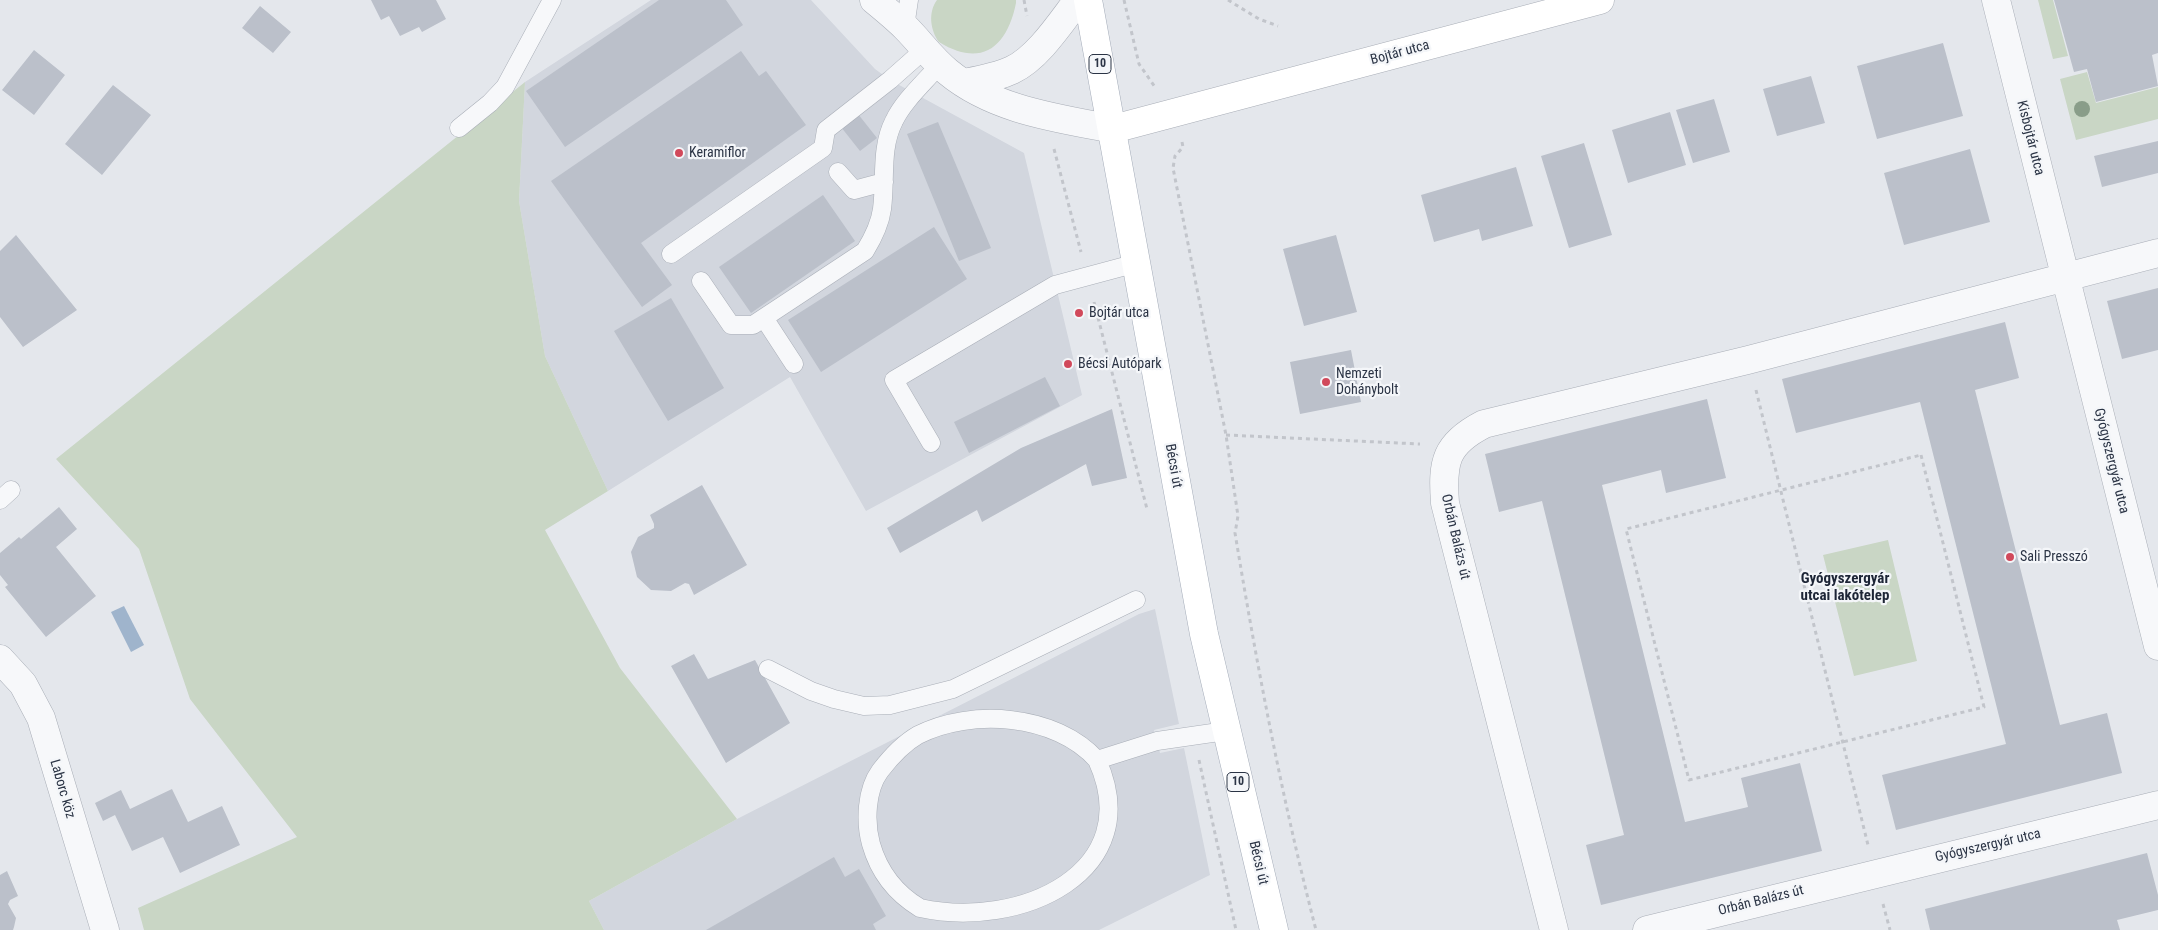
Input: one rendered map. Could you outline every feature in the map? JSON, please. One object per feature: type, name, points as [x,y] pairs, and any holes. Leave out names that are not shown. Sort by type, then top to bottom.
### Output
[{"type":"main road","name":"Bécsi út","points":[[1088,0],[1113,129],[1194,583],[1226,731],[1274,930]]},
{"type":"main road","name":"Bojtár utca","points":[[1113,129],[1600,0]]},
{"type":"street","points":[[874,0],[964,84],[989,97],[1047,116],[1113,129]]},
{"type":"street","points":[[964,84],[986,79],[1014,69],[1035,53],[1078,0]]},
{"type":"street","name":"Kisbojtár utca","points":[[1996,0],[2064,277]]},
{"type":"street","points":[[1748,360],[2158,252]]},
{"type":"street","name":"Gyógyszergyár utca","points":[[2064,277],[2158,646]]},
{"type":"street","name":"Orbán Balázs út","points":[[1554,930],[1445,503],[1444,480],[1446,458],[1465,433],[1484,424],[1748,360]]},
{"type":"street","name":"Laborc köz","points":[[0,659],[23,684],[41,718],[104,930]]},
{"type":"street","name":"Gyógyszergyár utca","points":[[1876,873],[2158,805]]},
{"type":"street","name":"Orbán Balázs út","points":[[1647,930],[1876,873]]},
{"type":"lane","points":[[459,128],[490,103],[505,86],[552,0]]},
{"type":"lane","points":[[905,28],[909,0]]},
{"type":"lane","points":[[701,281],[731,326],[753,325],[865,251],[875,235],[882,210],[885,155],[893,122],[914,94],[932,56]]},
{"type":"lane","points":[[670,254],[823,148],[826,130],[890,80],[932,56]]},
{"type":"lane","points":[[838,172],[854,190],[884,182]]},
{"type":"lane","points":[[931,443],[894,380],[1055,285],[1137,263]]},
{"type":"lane","points":[[764,318],[794,364]]},
{"type":"lane","points":[[768,669],[811,691],[834,699],[864,706],[890,705],[953,688],[1136,600]]},
{"type":"lane","points":[[986,718],[1014,720],[1043,728],[1071,739],[1097,760],[1105,778],[1109,805],[1106,834],[1102,848],[1080,884],[1061,902],[1040,914],[998,926],[983,928],[956,924],[934,916],[908,900],[885,878],[875,859],[870,838],[868,814],[871,791],[879,772],[897,751],[917,736],[958,721],[986,718]]},
{"type":"lane","points":[[1097,760],[1157,741],[1226,731]]},
{"type":"path","points":[[1024,0],[1035,53]]},
{"type":"path","points":[[1124,0],[1139,64],[1156,88],[1173,93],[1183,147],[1175,156],[1173,168],[1226,435],[1238,516],[1235,533],[1259,677],[1298,863],[1316,930]]},
{"type":"path","points":[[1228,0],[1259,18],[1278,26]]},
{"type":"path","points":[[1047,116],[1149,517]]},
{"type":"path","points":[[1748,360],[1876,873]]},
{"type":"path","points":[[1226,435],[1455,445]]},
{"type":"path","points":[[1921,455],[1984,707],[1843,741],[1689,780],[1626,529],[1921,455]]},
{"type":"path","points":[[1194,736],[1236,930]]},
{"type":"shaded area","points":[[651,0],[811,0],[875,69],[890,80],[1024,153],[1082,395],[866,511],[790,377],[608,491],[545,356],[519,201],[525,82]]},
{"type":"shaded area","points":[[1155,609],[1179,724],[1154,730],[1160,753],[1184,748],[1210,875],[1099,930],[604,930],[589,901],[737,819],[1139,614]]},
{"type":"green space","points":[[937,0],[1016,0],[1016,3],[1012,19],[999,42],[990,49],[979,53],[967,53],[954,50],[939,42],[936,37],[932,27],[931,15]]},
{"type":"green space","points":[[2038,0],[2053,0],[2068,56],[2053,59]]},
{"type":"green space","points":[[2087,72],[2096,103],[2158,87],[2158,119],[2076,140],[2060,79]]},
{"type":"green space","points":[[525,82],[519,201],[545,356],[608,491],[545,530],[620,668],[737,819],[589,901],[604,930],[144,930],[138,908],[297,837],[190,699],[139,549],[56,459]]},
{"type":"green space","points":[[1888,540],[1917,661],[1854,676],[1823,555]]},
{"type":"water","points":[[124,606],[144,645],[131,652],[111,612]]},
{"type":"building","points":[[371,0],[436,0],[446,19],[422,32],[419,27],[400,36],[389,16],[381,20]]},
{"type":"building","points":[[659,0],[726,0],[743,25],[565,147],[526,91]]},
{"type":"building","points":[[2054,0],[2158,0],[2158,53],[2152,55],[2158,86],[2096,102],[2087,69],[2074,72]]},
{"type":"building","points":[[260,6],[291,32],[273,53],[242,28]]},
{"type":"building","points":[[1943,43],[1963,116],[1877,139],[1857,66]]},
{"type":"building","points":[[34,50],[65,75],[34,115],[2,90]]},
{"type":"building","name":"Keramiflor","points":[[741,51],[759,76],[766,71],[806,125],[641,243],[672,285],[642,307],[551,181]]},
{"type":"building","points":[[1811,76],[1825,123],[1777,136],[1763,89]]},
{"type":"building","points":[[113,85],[151,115],[102,175],[65,144]]},
{"type":"building","points":[[1714,99],[1730,152],[1693,163],[1676,110]]},
{"type":"building","points":[[1670,112],[1686,165],[1628,183],[1612,130]]},
{"type":"building","points":[[858,114],[877,138],[860,151],[841,127]]},
{"type":"building","points":[[938,122],[991,248],[959,261],[907,134]]},
{"type":"building","points":[[2158,141],[2158,173],[2102,187],[2094,156]]},
{"type":"building","points":[[1584,143],[1612,235],[1569,248],[1541,156]]},
{"type":"building","points":[[1970,149],[1990,222],[1904,245],[1884,173]]},
{"type":"building","points":[[1516,167],[1533,226],[1482,241],[1479,229],[1434,242],[1421,195]]},
{"type":"building","points":[[823,195],[855,241],[751,313],[719,267]]},
{"type":"building","points":[[934,227],[967,279],[821,372],[788,320]]},
{"type":"building","points":[[16,235],[77,310],[23,347],[0,317],[0,251]]},
{"type":"building","points":[[1336,235],[1357,312],[1304,326],[1283,249]]},
{"type":"building","points":[[2158,288],[2158,350],[2122,359],[2107,301]]},
{"type":"building","points":[[671,298],[724,388],[668,421],[614,331]]},
{"type":"building","points":[[2005,322],[2019,378],[1975,390],[2060,725],[2107,713],[2122,773],[1896,830],[1882,775],[2006,744],[1920,402],[1796,433],[1782,379]]},
{"type":"building","name":"Nemzeti Dohánybolt","points":[[1351,350],[1361,402],[1300,414],[1290,362]]},
{"type":"building","points":[[1045,377],[1060,406],[969,453],[954,422]]},
{"type":"building","points":[[1707,399],[1726,478],[1666,493],[1661,470],[1602,485],[1685,822],[1748,807],[1741,778],[1800,763],[1822,851],[1601,905],[1586,845],[1624,835],[1542,501],[1499,512],[1485,454]]},
{"type":"building","points":[[1112,409],[1127,478],[1092,486],[1086,464],[982,522],[977,510],[900,553],[887,528],[1021,448]]},
{"type":"building","points":[[702,485],[747,565],[694,595],[689,584],[685,583],[671,591],[651,590],[637,577],[631,552],[638,537],[654,528],[650,515]]},
{"type":"building","points":[[59,507],[77,529],[56,547],[96,596],[46,637],[5,587],[8,585],[0,575],[0,553],[19,537],[21,539]]},
{"type":"building","points":[[694,654],[708,679],[755,660],[790,723],[726,763],[671,666]]},
{"type":"building","points":[[172,789],[188,822],[222,806],[240,845],[180,873],[163,837],[132,851],[115,815],[103,821],[95,803],[121,790],[130,809]]},
{"type":"building","points":[[2147,853],[2158,895],[2158,910],[2117,920],[2120,930],[1930,930],[1925,909]]},
{"type":"building","points":[[834,857],[845,877],[859,869],[886,916],[873,924],[876,930],[706,930]]},
{"type":"building","points":[[7,871],[18,896],[10,900],[8,904],[16,918],[13,930],[0,930],[0,875]]},
{"type":"place","name":"Keramiflor","points":[[679,153]]},
{"type":"place","name":"Bojtár utca","points":[[1079,313]]},
{"type":"place","name":"Bécsi Autópark","points":[[1068,364]]},
{"type":"place","name":"Nemzeti Dohánybolt","points":[[1326,382]]},
{"type":"place","name":"Sali Presszó","points":[[2010,557]]},
{"type":"district","name":"Gyógyszergyár utcai lakótelep","points":[[1845,588]]}]
